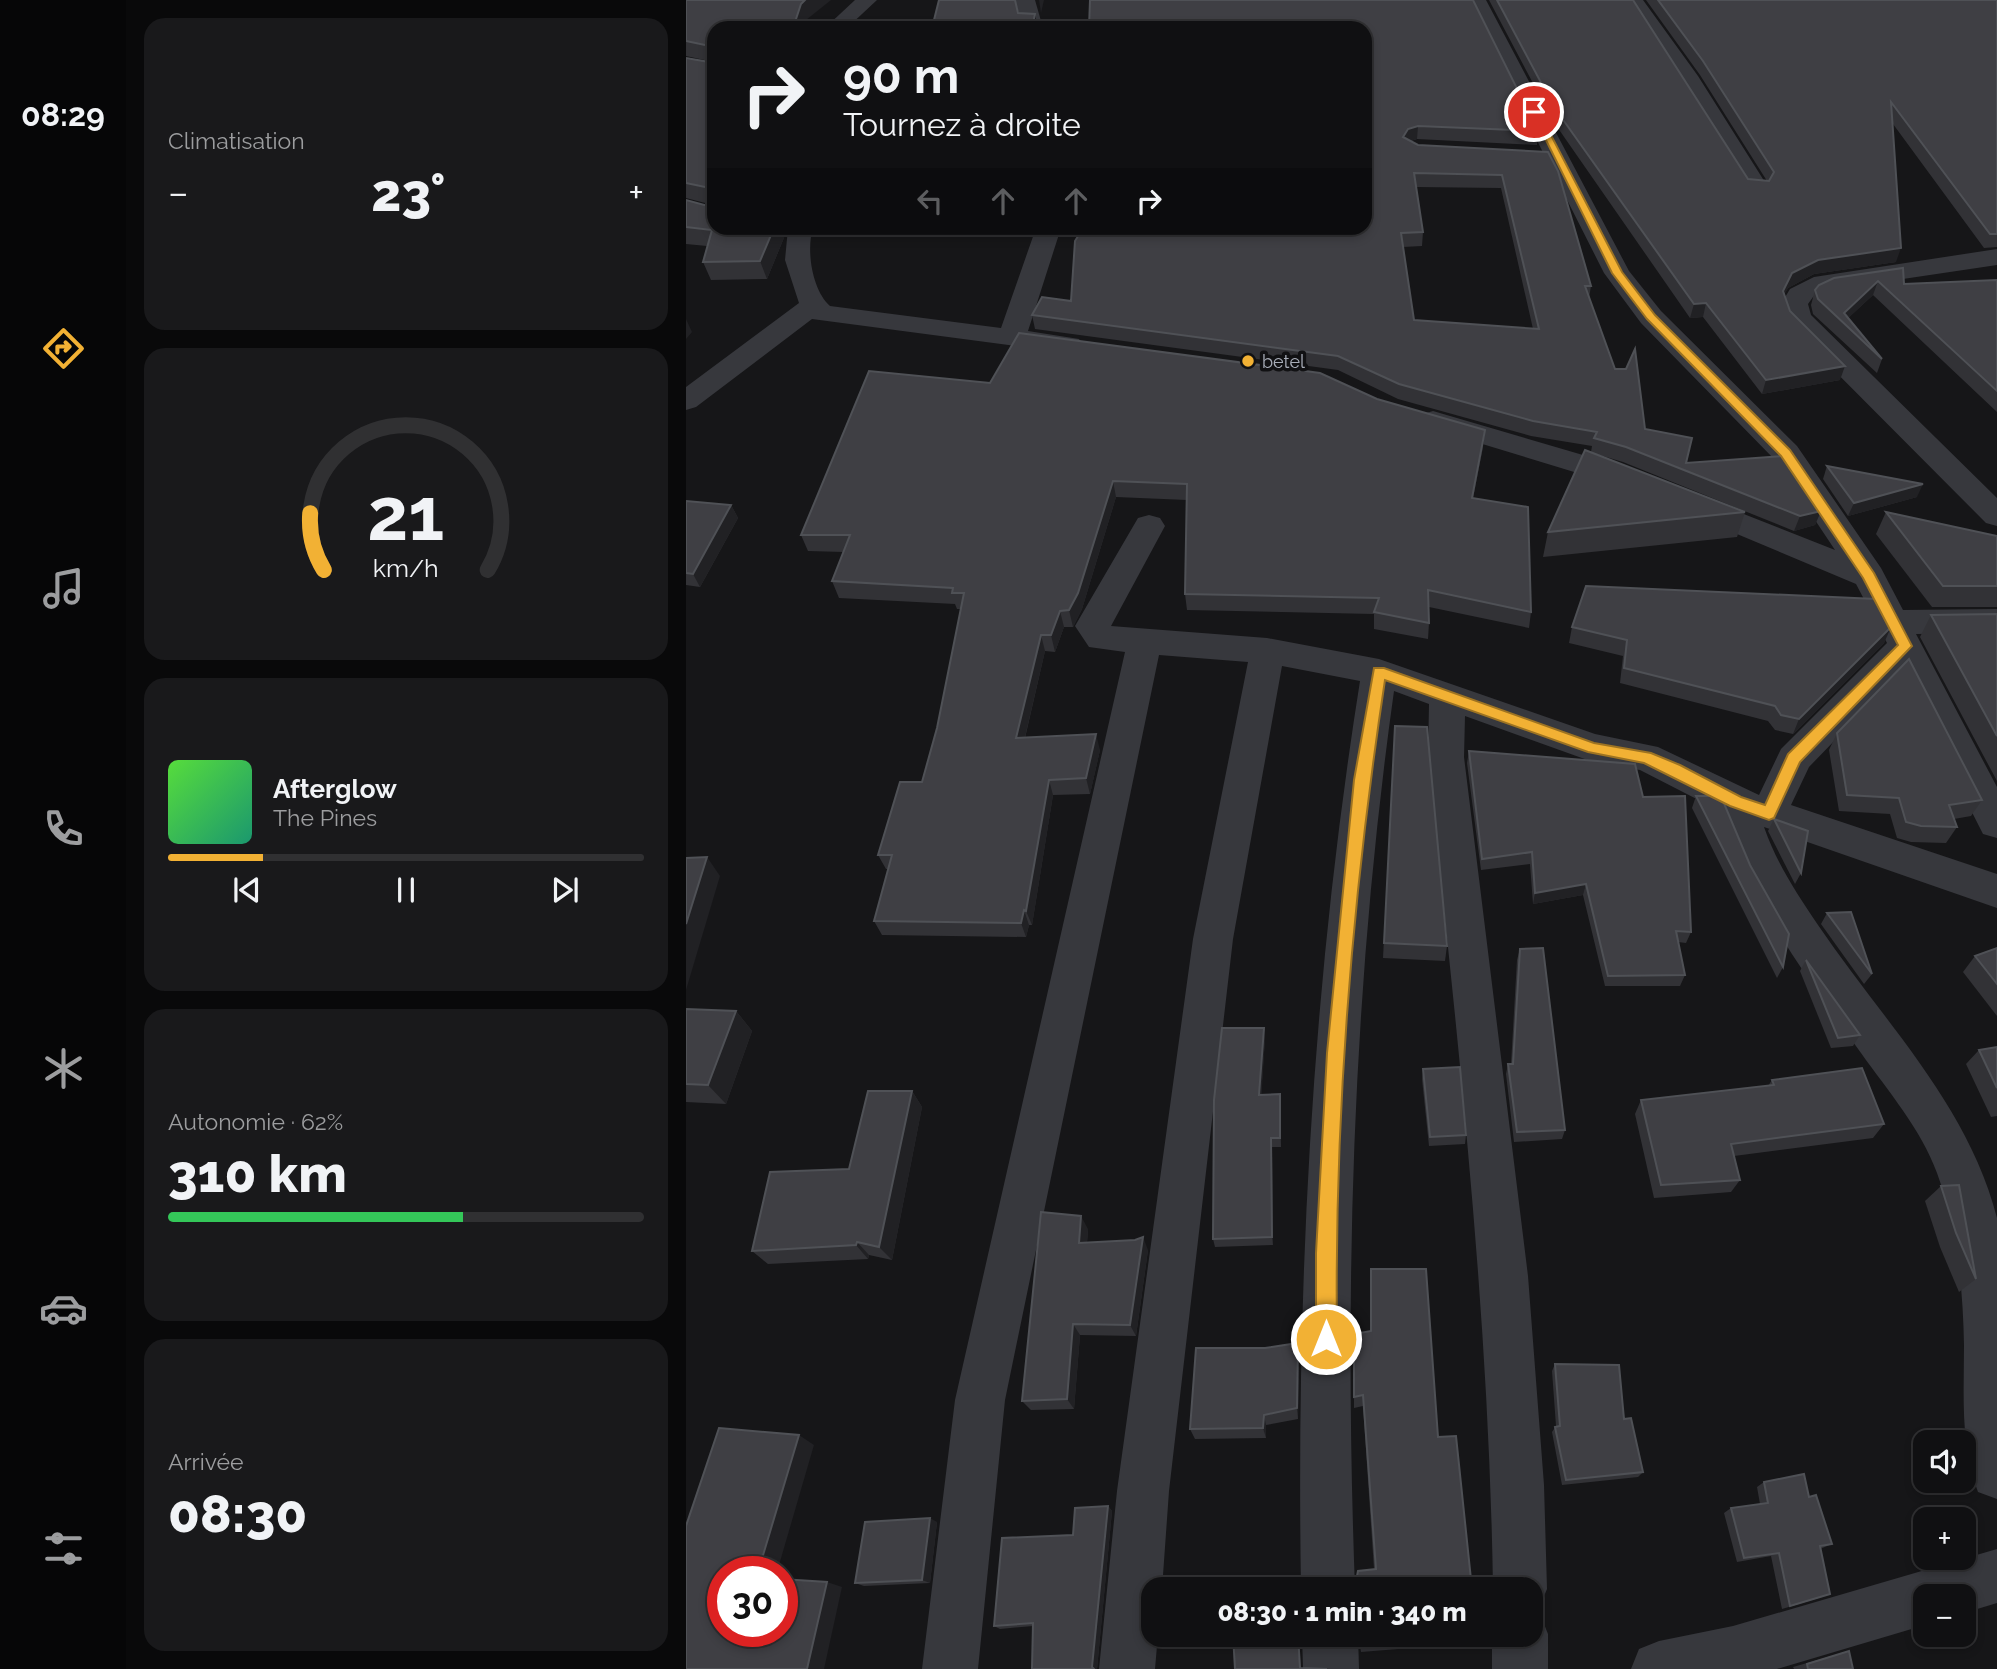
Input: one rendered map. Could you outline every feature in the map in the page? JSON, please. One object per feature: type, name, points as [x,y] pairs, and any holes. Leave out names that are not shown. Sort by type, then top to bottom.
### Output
[{"type":"street","points":[[843,21],[867,0]]},
{"type":"street","points":[[1025,0],[1031,21]]},
{"type":"street","points":[[1476,0],[1617,273],[1651,317],[1786,453],[1869,576],[1997,823]]},
{"type":"street","points":[[1633,0],[1687,76],[1756,187]]},
{"type":"street","points":[[1530,155],[1556,156]]},
{"type":"street","points":[[792,235],[812,306],[822,313],[866,321],[1093,348]]},
{"type":"street","points":[[1012,337],[1047,235]]},
{"type":"street","points":[[1997,257],[1823,283],[1804,292],[1794,300],[1793,307],[1798,318],[1997,516]]},
{"type":"street","points":[[686,401],[812,306]]},
{"type":"street","points":[[686,362],[718,376]]},
{"type":"street","points":[[1413,414],[1611,471],[1869,576]]},
{"type":"street","points":[[1149,526],[1092,629],[1101,638],[1267,651],[1379,672],[1593,748],[1645,757],[1752,807],[1997,891]]},
{"type":"street","points":[[1997,621],[1899,634],[1752,807],[1751,847],[1776,893],[1866,1026],[1909,1083],[1958,1169],[1978,1241],[1985,1284],[1988,1374],[1997,1472]]},
{"type":"street","points":[[950,1669],[980,1400],[1144,641]]},
{"type":"street","points":[[1126,1669],[1143,1490],[1213,939],[1267,651]]},
{"type":"street","points":[[1328,1577],[1326,1253],[1336,1053],[1362,780],[1379,672]]},
{"type":"street","points":[[1447,695],[1446,757],[1497,1180],[1508,1310],[1520,1577]]},
{"type":"street","points":[[1969,1584],[1997,1576]]},
{"type":"street","points":[[1659,1669],[1733,1654],[1913,1600]]},
{"type":"street","points":[[1330,1647],[1331,1669]]},
{"type":"street","points":[[1520,1647],[1520,1669]]},
{"type":"building","points":[[686,0],[805,0],[795,21],[707,21],[707,45],[686,41]]},
{"type":"building","points":[[939,0],[1015,0],[1018,13],[1035,14],[1034,21],[934,21]]},
{"type":"building","points":[[1090,0],[1473,0],[1538,131],[1418,126],[1408,129],[1403,137],[1418,145],[1548,152],[1558,171],[1591,286],[1585,286],[1615,369],[1626,369],[1635,349],[1645,429],[1692,438],[1686,463],[1783,456],[1821,511],[1800,516],[1626,447],[1594,438],[1597,432],[1533,421],[1399,384],[1338,356],[1032,315],[1042,297],[1071,301],[1075,241],[1079,235],[1372,235],[1372,21],[1089,21]],"holes":[[[1414,173],[1502,175],[1539,329],[1414,320],[1401,233],[1423,232]]]},
{"type":"building","points":[[1497,0],[1633,0],[1748,179],[1769,181],[1774,172],[1703,61],[1658,0],[1997,0],[1997,234],[1990,234],[1891,102],[1901,248],[1818,260],[1792,273],[1783,291],[1790,311],[1845,366],[1766,380],[1706,303],[1694,304],[1554,107]]},
{"type":"building","points":[[686,58],[707,62],[707,187],[686,183]]},
{"type":"building","points":[[686,200],[707,206],[707,229],[686,227]]},
{"type":"building","points":[[711,235],[771,235],[760,261],[703,262]]},
{"type":"building","points":[[1903,268],[1904,284],[1997,280],[1997,391],[1878,281],[1844,313],[1882,359],[1818,299],[1815,290],[1834,278]]},
{"type":"building","points":[[1019,333],[1320,373],[1377,399],[1485,430],[1472,498],[1528,507],[1531,612],[1428,590],[1429,623],[1374,612],[1379,598],[1185,594],[1187,484],[1113,481],[1078,593],[1069,610],[1060,611],[1051,635],[1041,635],[1016,738],[1096,734],[1086,778],[1049,780],[1026,911],[1024,910],[1021,923],[874,921],[892,855],[878,855],[900,782],[922,782],[937,728],[964,593],[952,593],[953,588],[832,581],[850,535],[801,535],[869,371],[990,383]]},
{"type":"building","points":[[1585,450],[1745,512],[1548,532]]},
{"type":"building","points":[[1827,466],[1923,484],[1854,503]]},
{"type":"building","points":[[686,501],[731,505],[693,574],[686,573]]},
{"type":"building","points":[[1886,512],[1997,536],[1997,586],[1943,586]]},
{"type":"building","points":[[1586,586],[1876,599],[1891,627],[1799,719],[1781,715],[1775,706],[1624,668],[1627,640],[1572,627]]},
{"type":"building","points":[[1997,614],[1997,736],[1931,615]]},
{"type":"building","points":[[1909,659],[1982,800],[1949,805],[1957,827],[1921,826],[1906,822],[1899,798],[1847,795],[1837,733]]},
{"type":"building","points":[[1395,726],[1427,727],[1447,946],[1384,943]]},
{"type":"building","points":[[1469,751],[1635,764],[1643,797],[1685,796],[1691,932],[1676,931],[1685,975],[1608,976],[1586,884],[1535,893],[1532,852],[1482,859]]},
{"type":"building","points":[[1696,796],[1713,796],[1723,801],[1750,865],[1789,934],[1783,967]]},
{"type":"building","points":[[1774,819],[1808,831],[1801,873]]},
{"type":"building","points":[[707,857],[686,924],[686,858]]},
{"type":"building","points":[[1851,912],[1872,974],[1827,913]]},
{"type":"building","points":[[1543,948],[1565,1130],[1517,1132],[1508,1064],[1513,1064],[1520,949]]},
{"type":"building","points":[[1997,948],[1997,984],[1975,956]]},
{"type":"building","points":[[1806,960],[1860,1035],[1838,1038]]},
{"type":"building","points":[[686,1009],[736,1011],[708,1085],[686,1084]]},
{"type":"building","points":[[1222,1028],[1264,1028],[1259,1095],[1280,1094],[1280,1138],[1271,1138],[1272,1237],[1213,1239],[1214,1100]]},
{"type":"building","points":[[1997,1047],[1997,1088],[1979,1050]]},
{"type":"building","points":[[1460,1067],[1466,1135],[1430,1137],[1423,1069]]},
{"type":"building","points":[[1862,1068],[1884,1124],[1731,1144],[1740,1180],[1661,1185],[1641,1100],[1774,1085],[1772,1080]]},
{"type":"building","points":[[868,1091],[912,1091],[879,1247],[857,1242],[856,1245],[752,1251],[770,1172],[849,1169]]},
{"type":"building","points":[[1959,1185],[1976,1279],[1956,1233],[1941,1186]]},
{"type":"building","points":[[1041,1212],[1081,1216],[1079,1243],[1135,1240],[1143,1237],[1130,1325],[1073,1324],[1067,1399],[1022,1401]]},
{"type":"building","points":[[1371,1269],[1426,1269],[1438,1437],[1456,1436],[1471,1577],[1357,1577],[1358,1571],[1376,1569],[1363,1395],[1354,1397],[1354,1334],[1371,1331]]},
{"type":"building","points":[[1298,1343],[1297,1408],[1264,1415],[1263,1428],[1190,1429],[1196,1348],[1265,1348]]},
{"type":"building","points":[[1555,1364],[1619,1365],[1624,1419],[1631,1418],[1643,1472],[1566,1480],[1555,1427],[1560,1426]]},
{"type":"building","points":[[719,1428],[799,1435],[763,1556],[707,1556],[707,1647],[798,1647],[798,1580],[827,1582],[807,1669],[686,1669],[686,1526]]},
{"type":"building","points":[[1804,1474],[1809,1497],[1816,1495],[1832,1544],[1820,1546],[1830,1594],[1790,1606],[1779,1553],[1744,1558],[1731,1508],[1768,1503],[1764,1482]]},
{"type":"building","points":[[1108,1506],[1092,1667],[1094,1669],[1032,1669],[1033,1623],[994,1626],[1002,1538],[1073,1535],[1075,1508]]},
{"type":"building","points":[[930,1518],[922,1580],[855,1583],[865,1522]]},
{"type":"building","points":[[1234,1647],[1299,1647],[1300,1668],[1327,1669],[1235,1669]]},
{"type":"building","points":[[1849,1651],[1853,1669],[1808,1669],[1807,1664]]},
{"type":"place","name":"betel","points":[[1248,361]]},
{"type":"route","points":[[1326,1339],[1326,1253],[1336,1053],[1362,780],[1379,672],[1492,710],[1576,743],[1645,757],[1675,769],[1736,802],[1769,813],[1794,759],[1905,646],[1869,576],[1786,453],[1690,359],[1651,317],[1617,273],[1534,112]]}]
